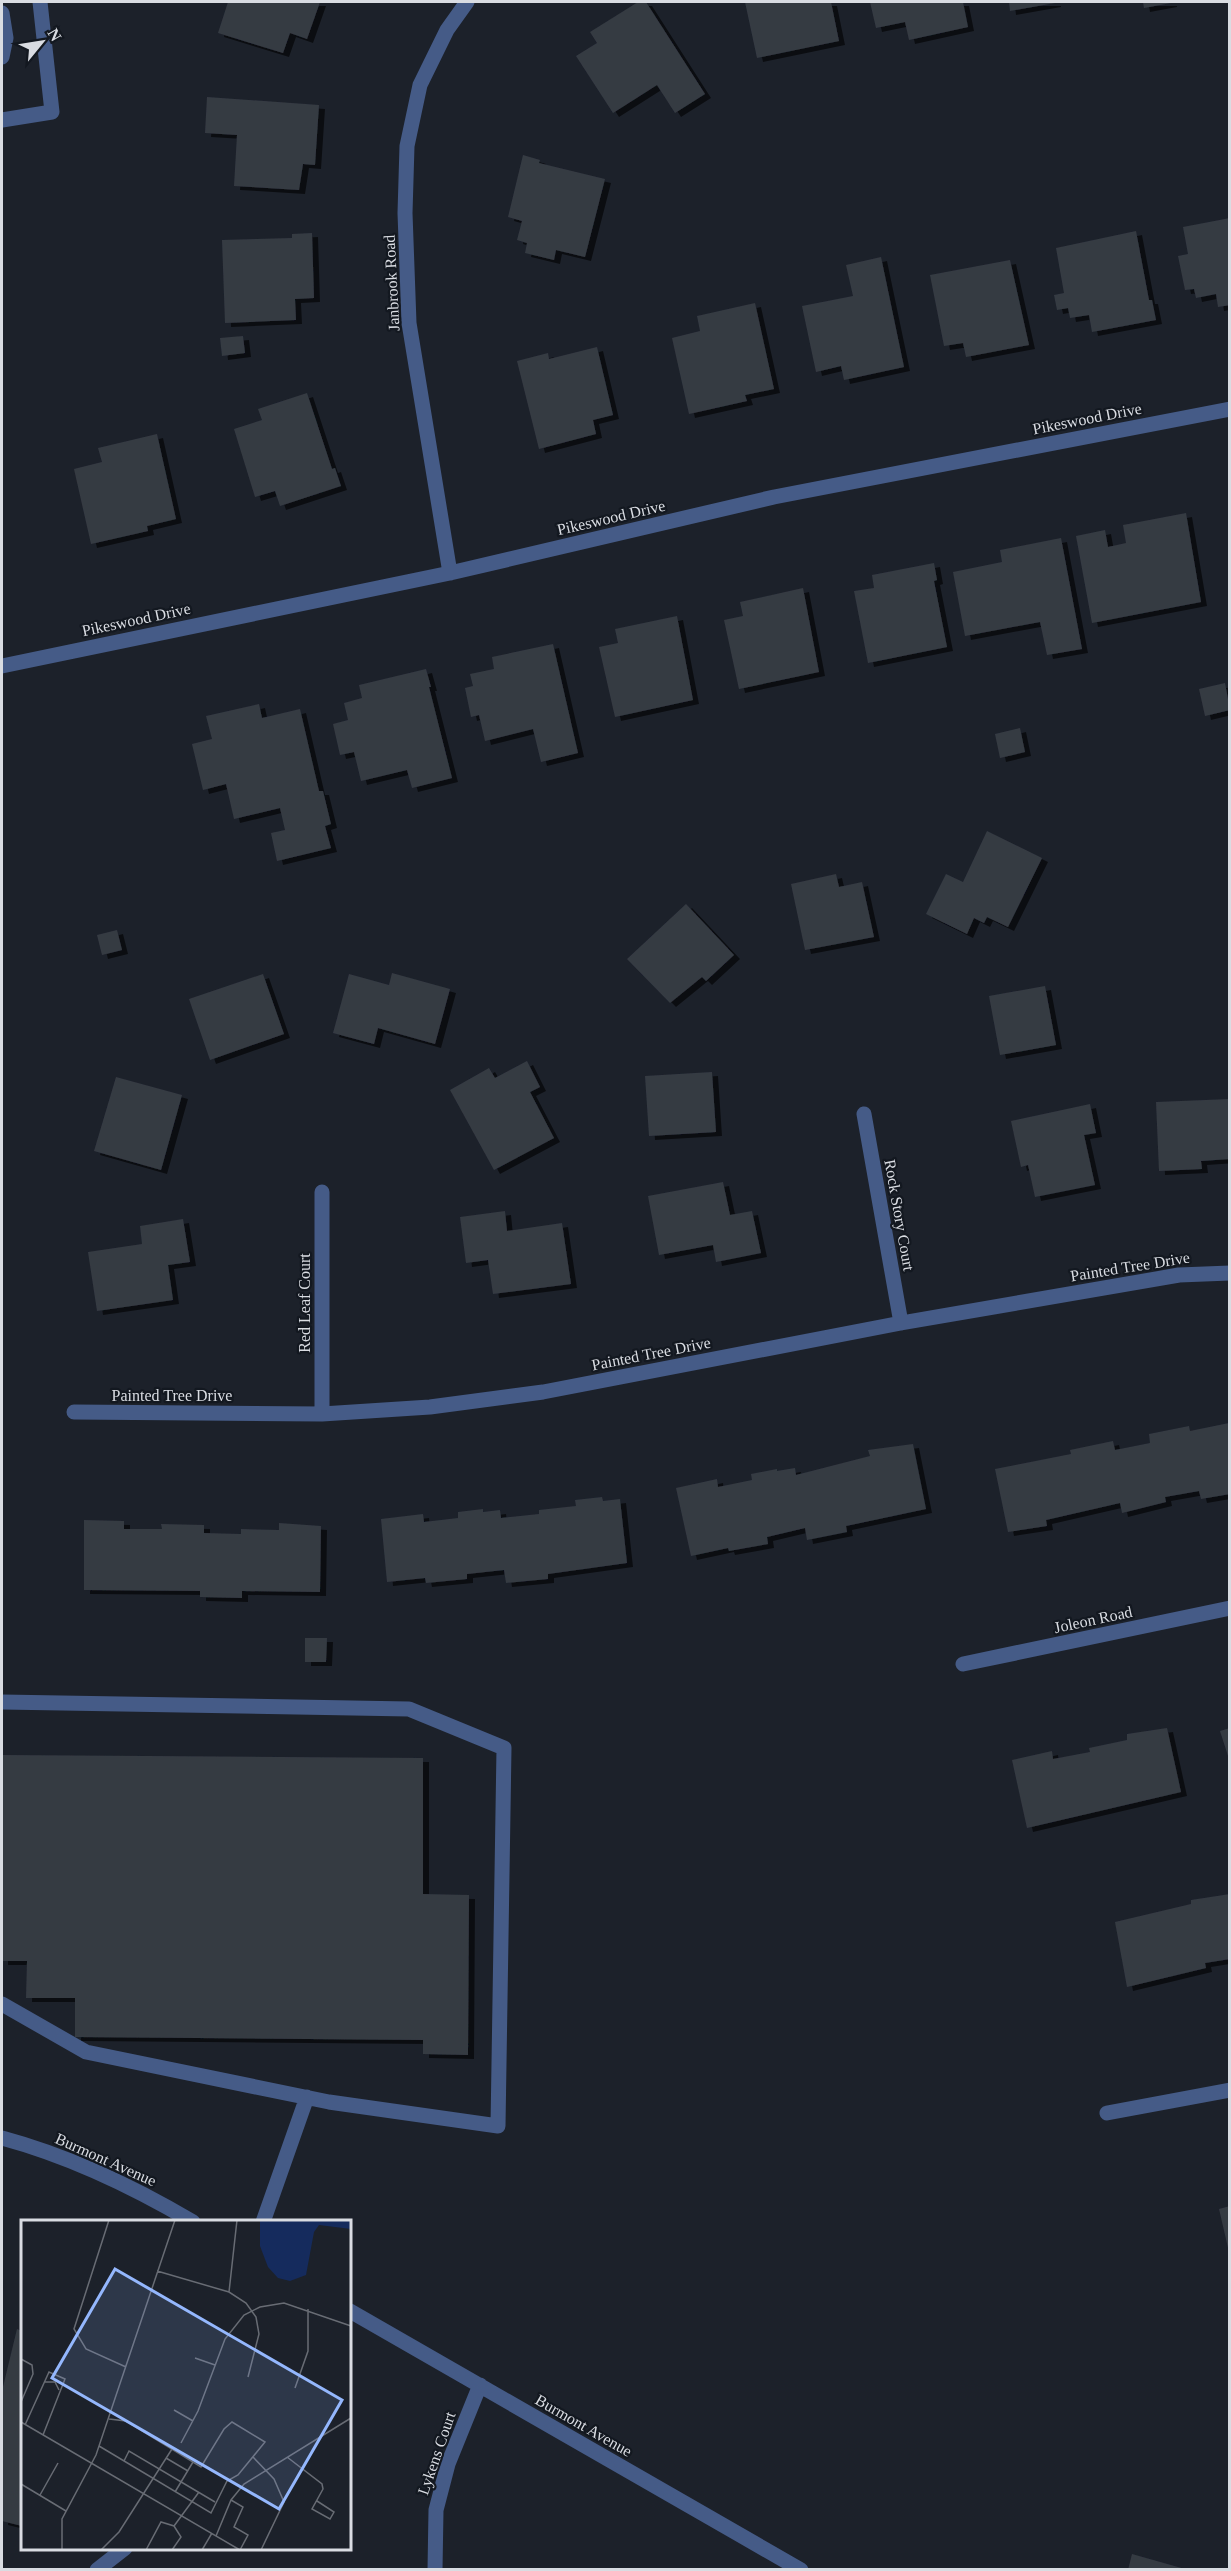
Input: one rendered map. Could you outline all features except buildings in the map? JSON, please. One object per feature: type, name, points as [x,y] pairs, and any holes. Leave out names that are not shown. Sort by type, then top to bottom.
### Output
[{"type":"street","points":[[2,120],[52,112],[40,2]]},
{"type":"street","name":"Janbrook Road","points":[[450,573],[409,322],[405,213],[406,168],[407,146],[420,85],[447,30],[467,2]]},
{"type":"street","points":[[2,13],[6,38],[2,57]]},
{"type":"street","name":"Pikeswood Drive","points":[[2,666],[450,573],[774,497],[1230,409]]},
{"type":"street","name":"Rock Story Court","points":[[864,1114],[901,1323]]},
{"type":"street","name":"Red Leaf Court","points":[[321,1414],[322,1192]]},
{"type":"street","name":"Painted Tree Drive","points":[[74,1412],[321,1414],[430,1407],[543,1392],[901,1323],[1179,1275],[1230,1273]]},
{"type":"street","name":"Joleon Road","points":[[963,1664],[1230,1608]]},
{"type":"street","points":[[2,1702],[409,1709],[504,1748],[498,2126],[307,2097],[86,2052],[2,2004]]},
{"type":"street","points":[[1107,2113],[1230,2090]]},
{"type":"street","points":[[264,2220],[307,2097]]},
{"type":"street","name":"Burmont Avenue","points":[[2,2138],[40,2148],[95,2171],[189,2220]]},
{"type":"street","name":"Burmont Avenue","points":[[351,2312],[801,2570]]},
{"type":"street","name":"Lykens Court","points":[[435,2570],[436,2510],[448,2464],[480,2385]]},
{"type":"street","points":[[97,2570],[122,2550]]}]
